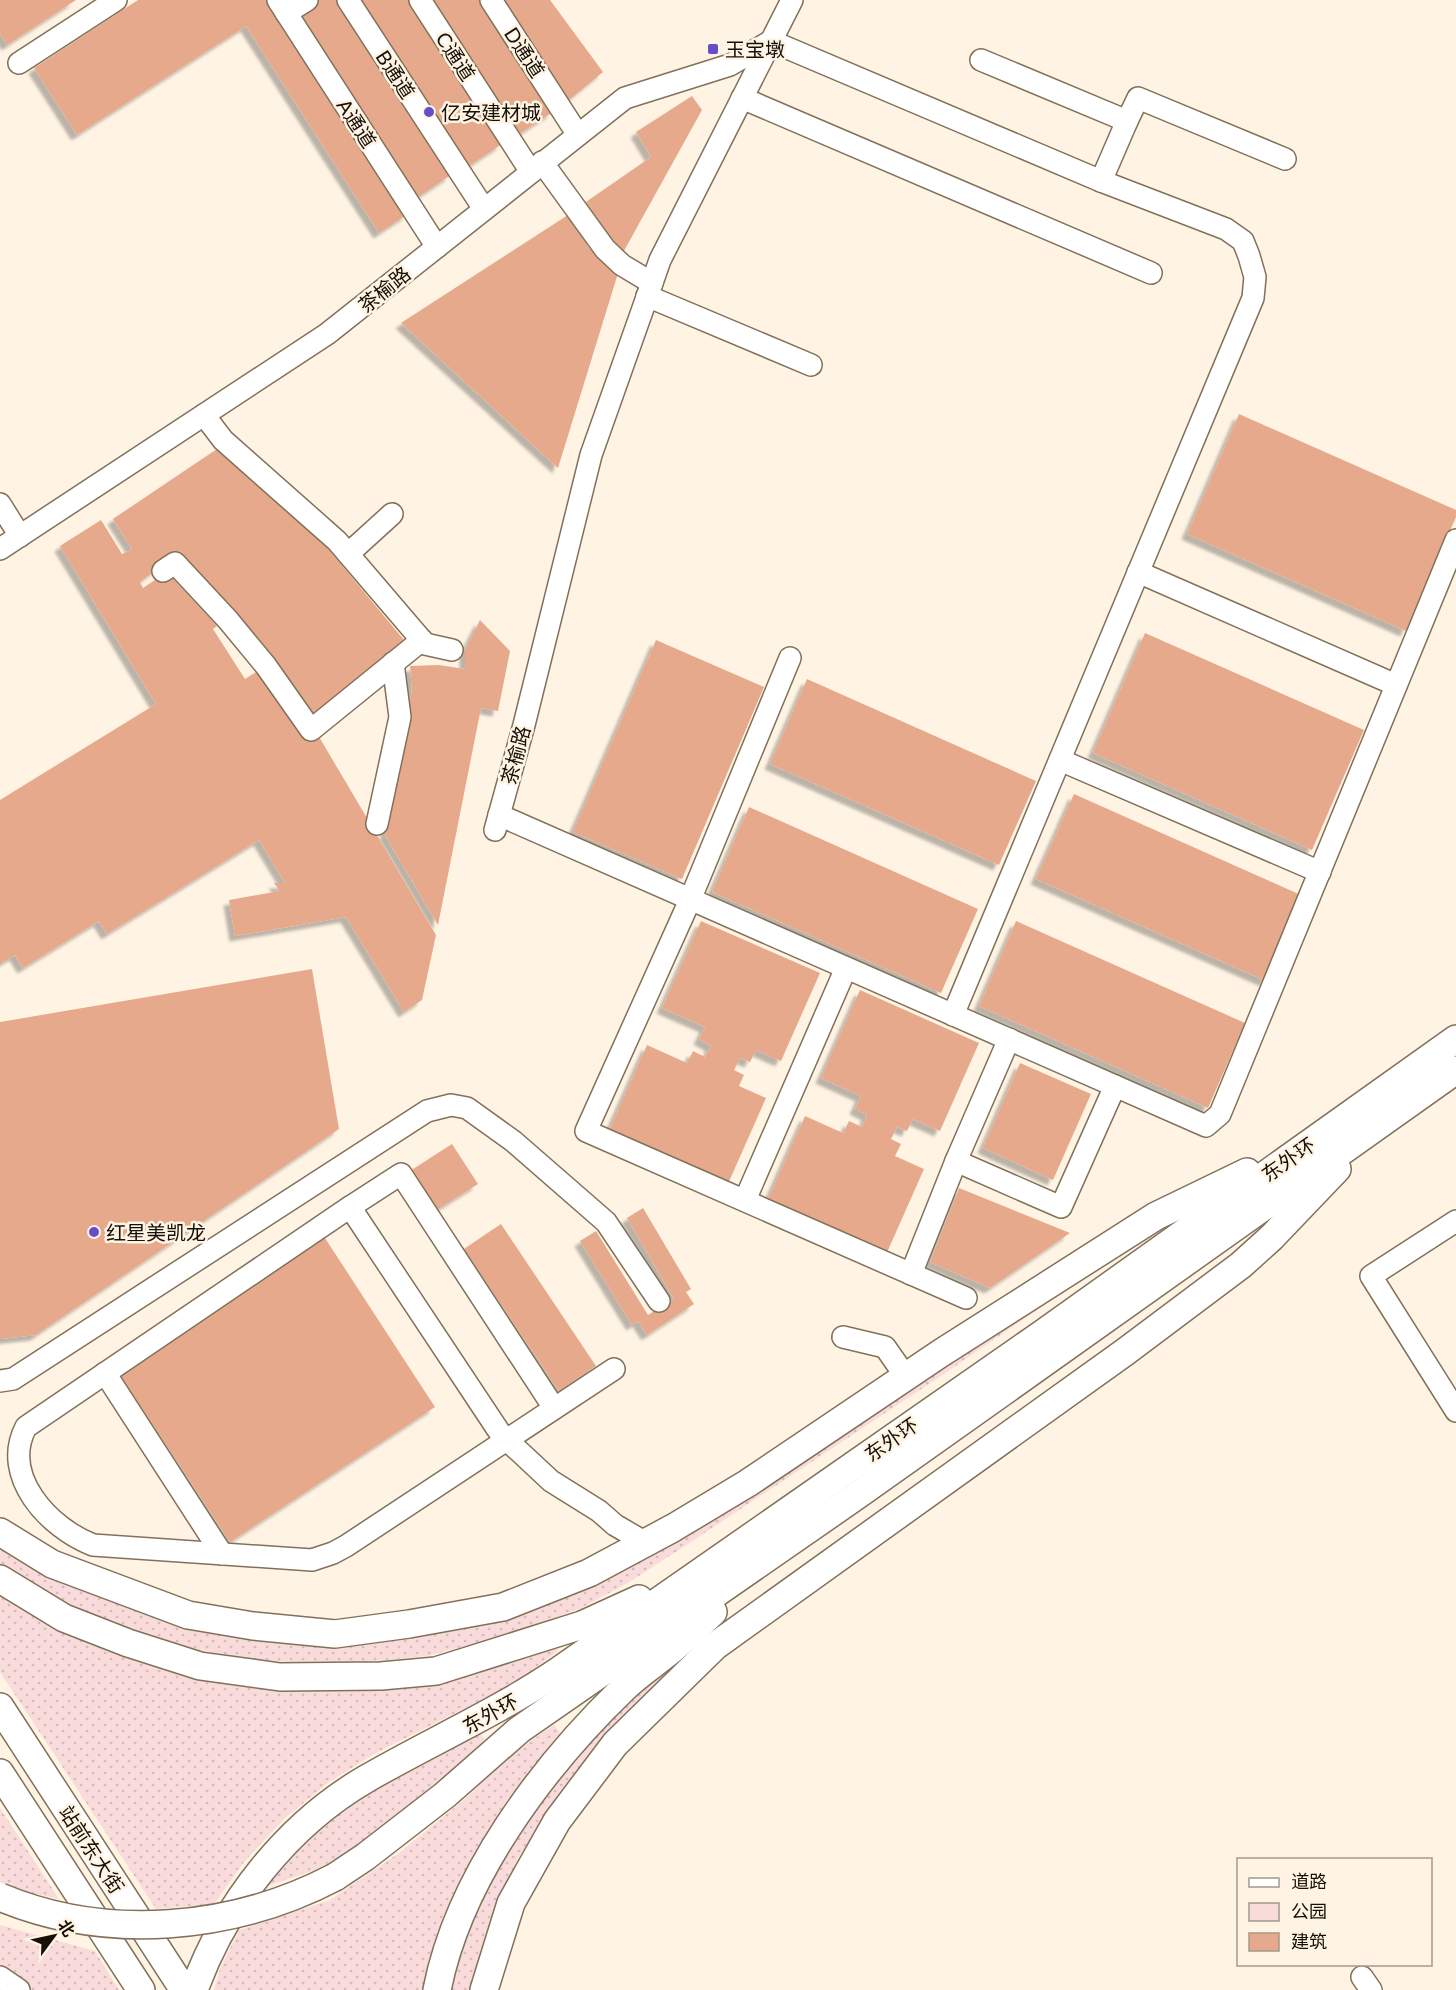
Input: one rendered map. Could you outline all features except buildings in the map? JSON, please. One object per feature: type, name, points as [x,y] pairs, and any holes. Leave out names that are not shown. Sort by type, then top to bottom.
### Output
[{"type":"main road","name":"东外环","points":[[194,1990],[218,1934],[242,1896],[286,1843],[328,1805],[365,1779],[415,1751],[475,1722],[530,1690],[777,1535],[1377,1111],[1456,1039]]},
{"type":"main road","name":"东外环","points":[[1377,1111],[1456,1070]]},
{"type":"main road","points":[[0,1532],[52,1564],[188,1615],[253,1626],[335,1634],[409,1624],[503,1607],[589,1573],[646,1543],[748,1483],[906,1377],[1156,1216],[1377,1111]]},
{"type":"main road","points":[[484,1990],[511,1903],[557,1821],[615,1744],[715,1646],[1116,1358],[1241,1265],[1272,1237],[1377,1111]]},
{"type":"main road","points":[[0,1579],[64,1618],[128,1643],[200,1666],[280,1677],[381,1676],[436,1671],[582,1625],[777,1535]]},
{"type":"main road","points":[[0,1898],[82,1921],[123,1925],[213,1919],[258,1910],[314,1888],[365,1857],[445,1795],[519,1730],[777,1535]]},
{"type":"main road","points":[[436,1990],[467,1898],[508,1826],[571,1742],[624,1688],[678,1645],[777,1535]]},
{"type":"main road","name":"站前东大街","points":[[0,1707],[184,1990]]},
{"type":"main road","name":"站前东大街","points":[[0,1773],[141,1990]]},
{"type":"street","points":[[19,63],[116,0]]},
{"type":"street","points":[[282,7],[307,0]]},
{"type":"street","name":"B通道","points":[[348,0],[484,209]]},
{"type":"street","name":"C通道","points":[[420,0],[537,167],[605,249],[622,265],[649,289],[812,365]]},
{"type":"street","name":"D通道","points":[[491,0],[578,135]]},
{"type":"street","name":"茶榆路","points":[[690,900],[497,822],[524,725],[591,455],[649,289],[660,260],[792,0]]},
{"type":"street","name":"A通道","points":[[282,7],[437,247]]},
{"type":"street","points":[[771,41],[1101,181],[1226,230],[1243,241],[1250,256],[1255,277],[1252,298],[953,1015]]},
{"type":"street","name":"茶榆路","points":[[0,549],[327,334],[625,98],[730,65],[771,41]]},
{"type":"street","points":[[981,60],[1127,122]]},
{"type":"street","points":[[742,98],[1151,273]]},
{"type":"street","points":[[1101,181],[1138,98],[1285,159]]},
{"type":"street","points":[[204,415],[223,440],[337,541],[425,644],[452,650]]},
{"type":"street","points":[[0,504],[20,536]]},
{"type":"street","points":[[348,554],[392,514]]},
{"type":"street","points":[[690,900],[1206,1126],[1220,1114],[1456,540]]},
{"type":"street","points":[[163,571],[175,563],[183,571],[266,666],[311,730],[422,640]]},
{"type":"street","points":[[1138,572],[1396,685]]},
{"type":"street","points":[[790,658],[690,900],[586,1131],[966,1298]]},
{"type":"street","points":[[377,824],[400,717],[393,663]]},
{"type":"street","points":[[1060,760],[1320,872]]},
{"type":"street","points":[[744,1200],[846,968]]},
{"type":"street","points":[[911,1274],[956,1161],[1009,1039]]},
{"type":"street","points":[[956,1161],[1061,1207],[1115,1086]]},
{"type":"street","points":[[0,1381],[13,1379],[427,1111],[451,1105],[467,1108],[513,1141],[606,1222],[658,1301]]},
{"type":"street","points":[[554,1408],[401,1174],[26,1427],[18,1438],[14,1452],[22,1486],[41,1512],[51,1522],[93,1545],[312,1560],[333,1553],[614,1369]]},
{"type":"street","points":[[350,1207],[486,1414],[507,1440],[551,1481],[599,1511],[615,1525],[646,1543]]},
{"type":"street","points":[[1456,1221],[1371,1276],[1456,1411]]},
{"type":"street","points":[[843,1337],[885,1347],[906,1377]]},
{"type":"street","points":[[105,1373],[222,1554]]},
{"type":"street","points":[[0,1977],[19,1990]]},
{"type":"green space","points":[[1140,1239],[938,1378],[626,1584],[579,1609],[508,1635],[427,1656],[343,1664],[265,1661],[175,1646],[60,1604],[0,1568],[0,1543],[308,1639],[535,1607]]},
{"type":"green space","points":[[0,1594],[252,1684],[555,1644],[558,1651],[515,1683],[376,1753],[329,1782],[285,1818],[244,1862],[214,1904],[156,1909],[0,1672]]},
{"type":"green space","points":[[765,1594],[609,1734],[568,1784],[518,1858],[488,1931],[470,1990],[449,1990],[477,1906],[519,1828],[587,1741],[654,1675]]},
{"type":"green space","points":[[554,1725],[562,1735],[507,1800],[470,1864],[425,1990],[214,1990],[220,1969],[239,1930],[330,1900],[399,1853],[465,1799],[513,1753]]},
{"type":"green space","points":[[480,1734],[485,1739],[457,1767],[354,1849],[315,1870],[268,1886],[291,1857],[333,1819],[380,1788]]},
{"type":"green space","points":[[0,1808],[59,1899],[18,1890],[0,1882]]},
{"type":"green space","points":[[0,1925],[95,1951],[119,1990],[19,1990],[0,1977]]},
{"type":"place","name":"玉宝墩","points":[[713,49]]},
{"type":"place","name":"亿安建材城","points":[[429,112]]},
{"type":"place","name":"红星美凯龙","points":[[94,1232]]}]
